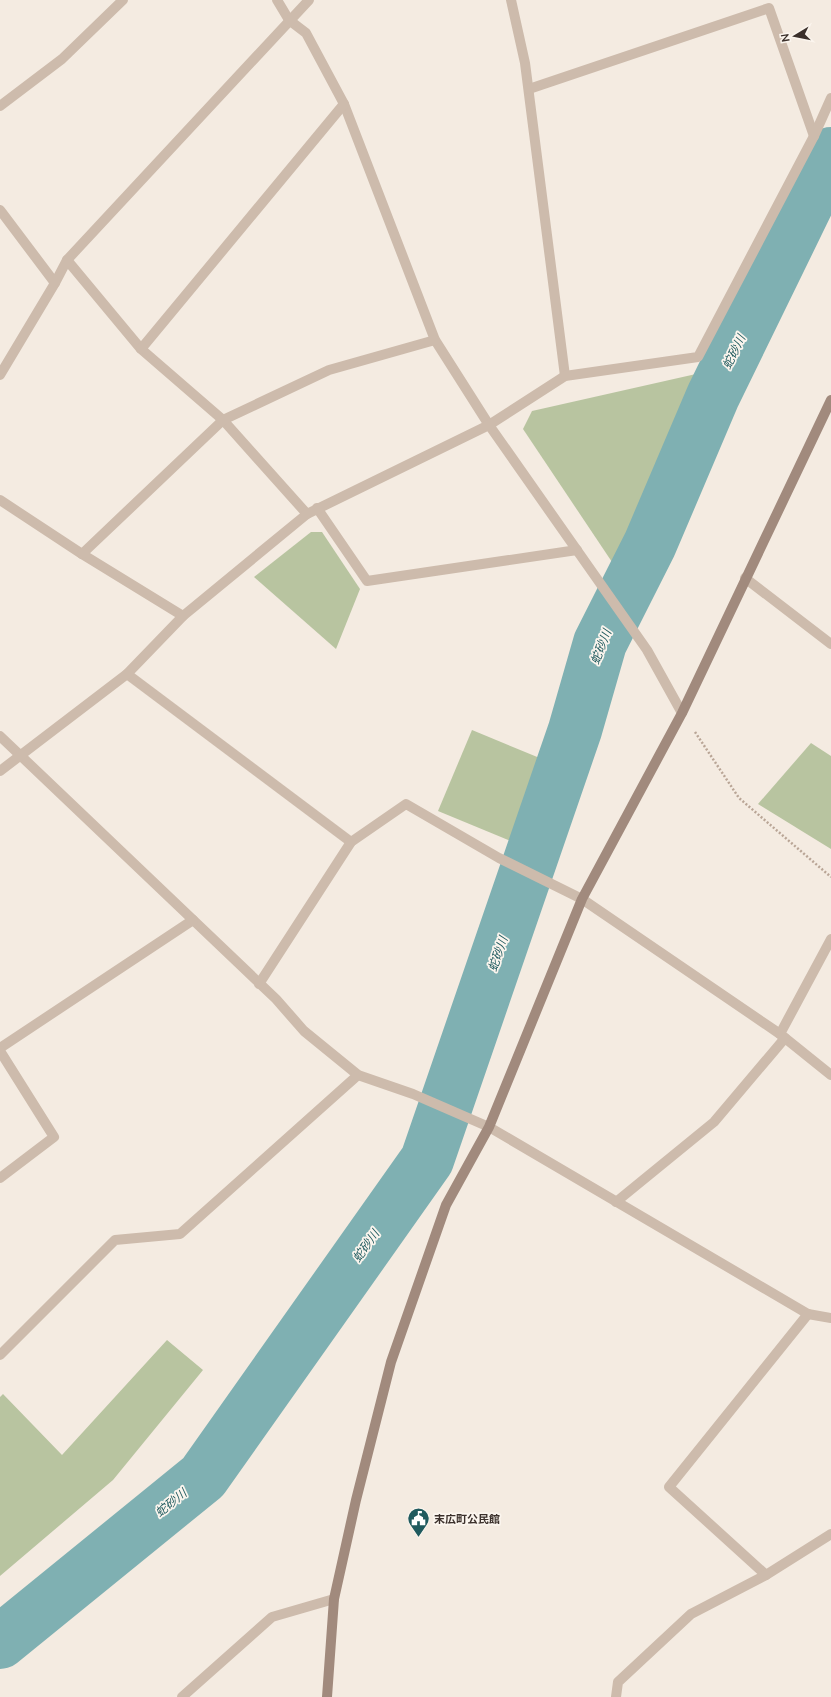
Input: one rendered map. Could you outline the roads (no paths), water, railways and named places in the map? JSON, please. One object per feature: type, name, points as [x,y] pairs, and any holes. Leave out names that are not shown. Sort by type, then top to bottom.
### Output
[{"type":"street","points":[[0,106],[62,59],[123,0]]},
{"type":"street","points":[[277,0],[289,20],[306,33],[344,104],[435,340],[489,425],[647,650],[682,713]]},
{"type":"street","points":[[0,375],[55,283],[67,260],[309,0]]},
{"type":"street","points":[[511,0],[525,63],[529,89],[566,376]]},
{"type":"street","points":[[529,89],[769,8],[814,136]]},
{"type":"street","points":[[0,771],[127,674],[183,616],[306,514],[489,425],[566,376],[698,357],[814,136],[831,98]]},
{"type":"street","points":[[141,349],[344,104]]},
{"type":"street","points":[[0,210],[55,283]]},
{"type":"street","points":[[67,260],[141,349],[223,420],[306,514]]},
{"type":"street","points":[[82,554],[223,420],[329,370],[435,340]]},
{"type":"street","points":[[327,1697],[334,1599],[356,1500],[391,1362],[446,1205],[489,1128],[582,899],[682,713],[831,400]]},
{"type":"street","points":[[0,500],[82,554],[183,616]]},
{"type":"street","points":[[317,508],[367,581],[577,550]]},
{"type":"street","points":[[745,578],[831,644]]},
{"type":"street","points":[[127,674],[351,842]]},
{"type":"street","points":[[0,736],[259,984],[304,1031],[358,1075],[413,1094],[489,1128],[808,1314],[831,1318]]},
{"type":"street","points":[[259,984],[351,842],[406,804],[499,858],[582,899],[783,1036],[831,1074]]},
{"type":"street","points":[[0,1178],[54,1137],[0,1049],[193,920]]},
{"type":"street","points":[[616,1202],[714,1122],[783,1036],[831,939]]},
{"type":"street","points":[[0,1355],[115,1240],[180,1234],[358,1075]]},
{"type":"street","points":[[766,1575],[668,1487],[808,1314]]},
{"type":"street","points":[[616,1697],[618,1682],[691,1614],[766,1575],[831,1534]]},
{"type":"street","points":[[182,1697],[272,1617],[334,1599]]},
{"type":"waterway","name":"蛇砂川","points":[[0,1642],[203,1477],[427,1160],[575,730],[600,643],[650,544],[713,396],[831,154]]},
{"type":"place","name":"末広町公民館","points":[[418,1538]]}]
